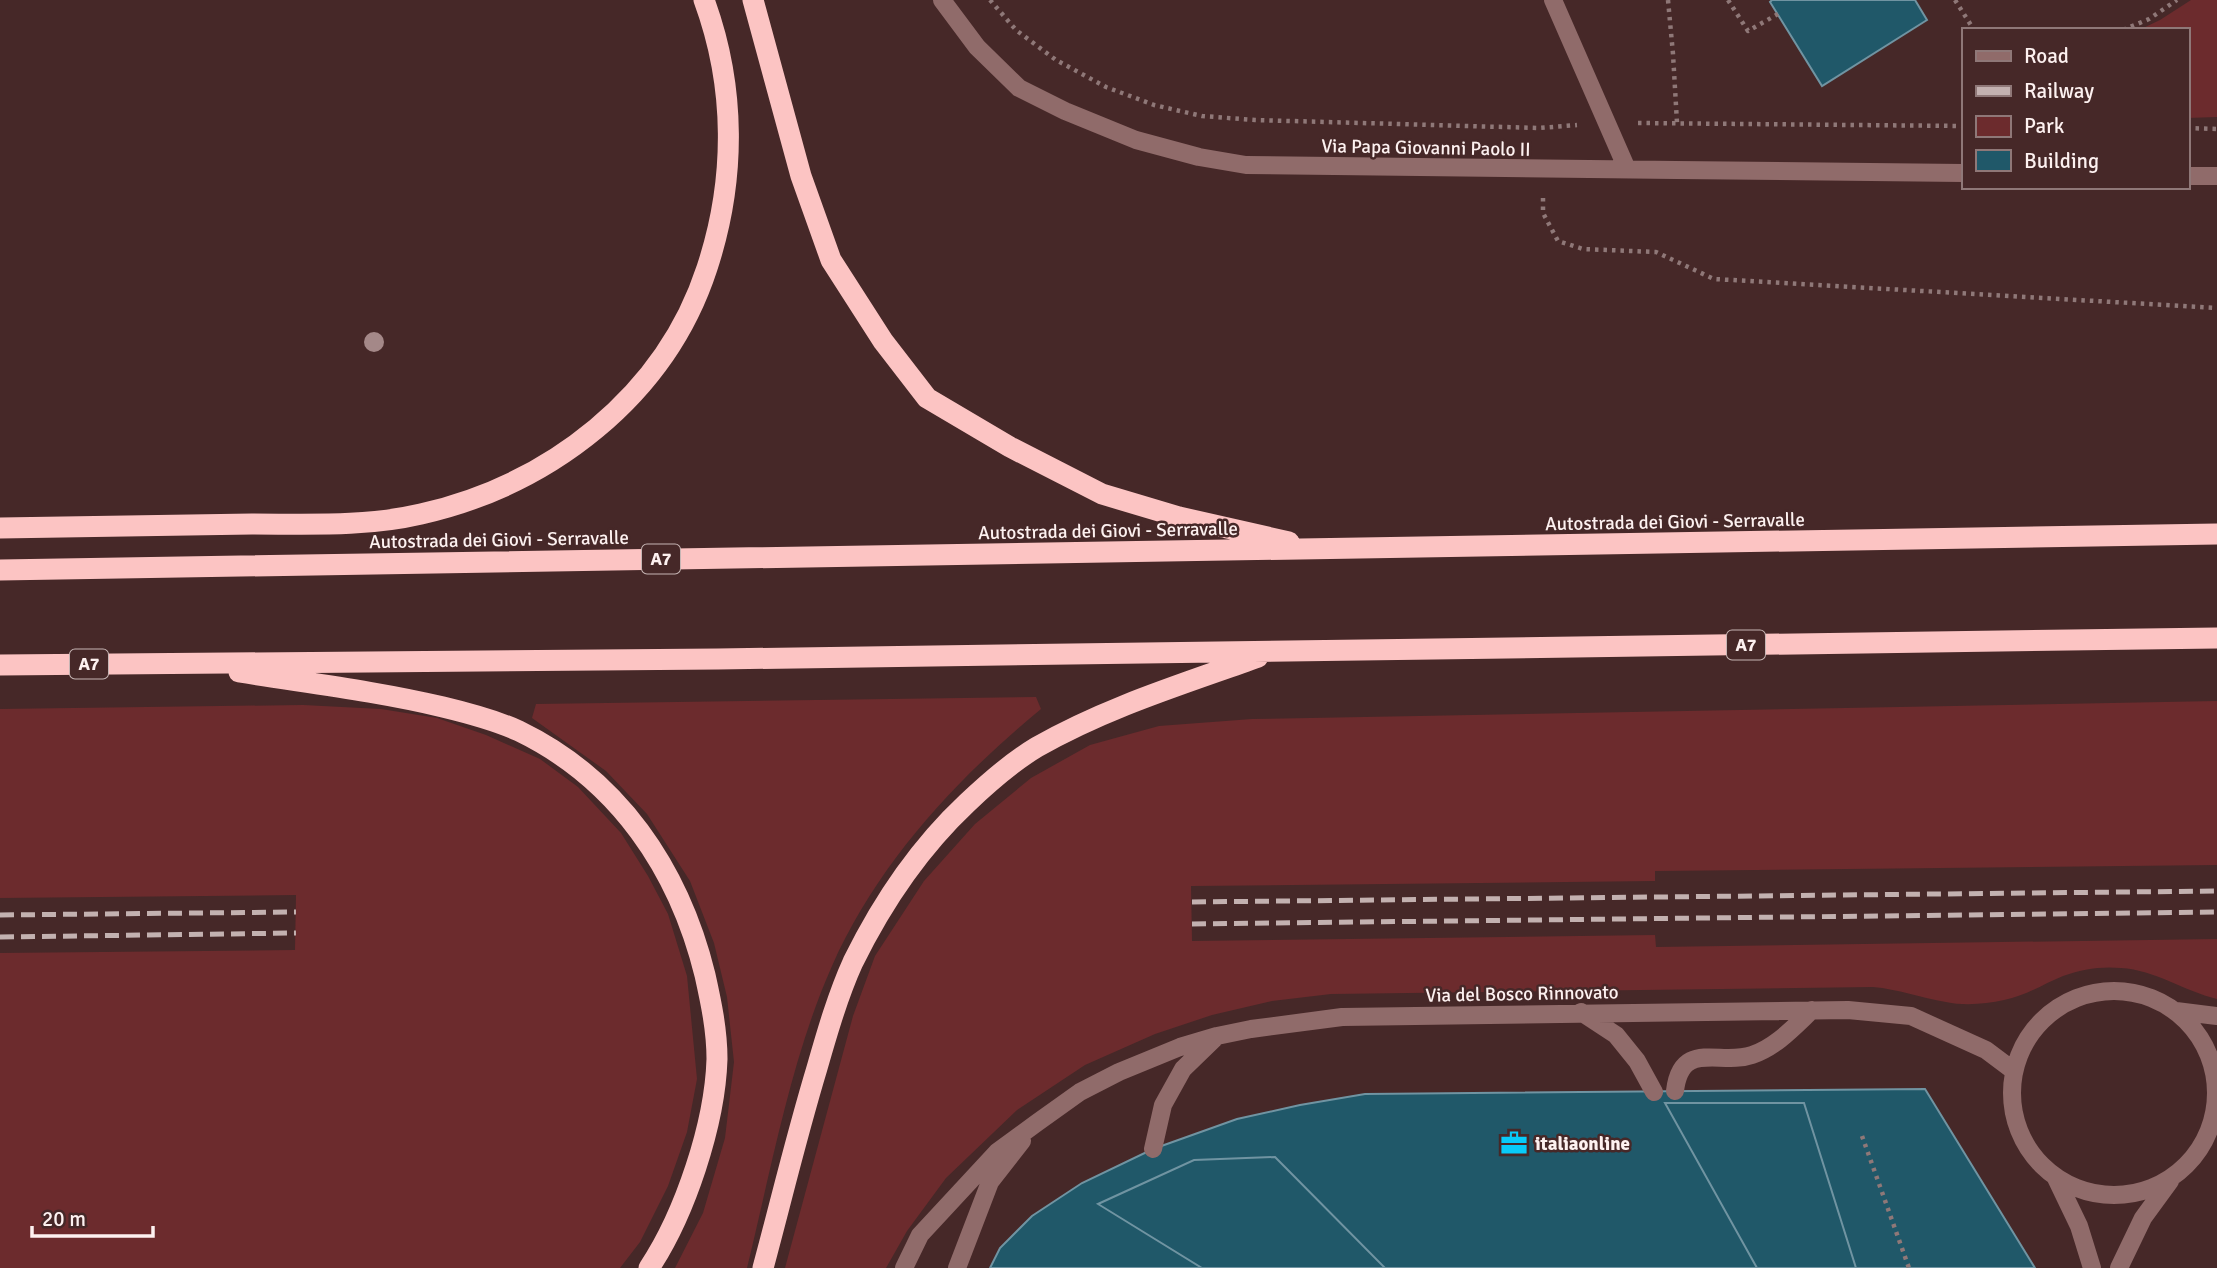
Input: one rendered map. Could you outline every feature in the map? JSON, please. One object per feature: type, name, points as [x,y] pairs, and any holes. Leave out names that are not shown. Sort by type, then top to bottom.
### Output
[{"type":"highway","points":[[0,528],[381,521],[420,514],[484,495],[533,473],[579,443],[620,407],[655,366],[690,309],[702,284],[715,243],[726,187],[729,113],[721,56],[704,0]]},
{"type":"highway","points":[[753,0],[801,176],[831,260],[883,341],[927,398],[1010,447],[1102,494],[1179,517],[1322,549]]},
{"type":"highway","name":"Autostrada dei Giovi - Serravalle","points":[[0,570],[2217,534]]},
{"type":"highway","name":"A7","points":[[0,665],[704,659],[2217,639]]},
{"type":"highway","points":[[763,1268],[827,1032],[853,964],[910,865],[949,820],[986,785],[1035,749],[1083,723],[1125,705],[1274,651]]},
{"type":"highway","points":[[178,662],[410,699],[464,712],[518,730],[573,763],[617,803],[649,843],[673,883],[698,947],[713,1009],[717,1058],[709,1118],[688,1192],[660,1252],[649,1268]]},
{"type":"street","name":"Via Papa Giovanni Paolo II","points":[[942,0],[977,47],[1019,88],[1136,141],[1199,157],[1246,165],[1962,173]]},
{"type":"street","points":[[1553,0],[1627,169]]},
{"type":"street","points":[[2189,176],[2217,176]]},
{"type":"street","points":[[2119,1268],[2143,1218],[2172,1178],[2196,1156],[2214,1124],[2217,1096],[2213,1064],[2199,1035],[2176,1011],[2146,995],[2113,990],[2079,996],[2049,1013],[2027,1039],[2014,1071],[2012,1100],[2019,1130],[2034,1156],[2055,1176],[2081,1190],[2111,1196],[2143,1191],[2172,1178]]},
{"type":"street","points":[[1675,1091],[1677,1076],[1686,1063],[1704,1058],[1750,1056],[1783,1038],[1812,1010]]},
{"type":"street","name":"Via del Bosco Rinnovato","points":[[904,1268],[920,1235],[998,1152],[1080,1092],[1119,1072],[1180,1047],[1251,1029],[1342,1017],[1848,1010],[1912,1016],[1986,1050],[2014,1071]]},
{"type":"street","points":[[2176,1011],[2217,1016]]},
{"type":"street","points":[[1581,1012],[1616,1035],[1637,1061],[1654,1091]]},
{"type":"street","points":[[1153,1149],[1163,1105],[1183,1069],[1217,1036]]},
{"type":"street","name":"Via del Bosco Rinnovato","points":[[957,1268],[990,1182],[1038,1122]]},
{"type":"street","points":[[2055,1176],[2079,1226],[2092,1268]]},
{"type":"path","points":[[990,0],[1016,30],[1056,60],[1105,87],[1154,105],[1202,117],[1539,128],[1608,123],[1962,127]]},
{"type":"path","points":[[1668,0],[1674,54],[1676,123]]},
{"type":"path","points":[[1728,0],[1748,31],[1778,14]]},
{"type":"path","points":[[1955,0],[1973,28]]},
{"type":"path","points":[[2128,28],[2149,19],[2177,0]]},
{"type":"path","points":[[1539,128],[1543,213],[1558,240],[1583,249],[1656,253],[1714,279],[2217,308]]},
{"type":"path","points":[[2189,128],[2217,129]]},
{"type":"path","points":[[1862,1136],[1909,1268]]},
{"type":"green space","points":[[2191,0],[2217,0],[2217,117],[2189,118],[2189,28],[2143,28]]},
{"type":"green space","points":[[1036,697],[1041,709],[949,794],[895,858],[850,929],[818,1001],[793,1076],[747,1268],[675,1268],[703,1213],[725,1138],[734,1062],[727,997],[714,943],[690,881],[647,814],[606,771],[532,718],[536,704]]},
{"type":"green space","points":[[2217,701],[2217,865],[1655,871],[1655,881],[1191,886],[1192,941],[1655,935],[1656,947],[2217,939],[2217,999],[2146,973],[2106,967],[2070,974],[2012,998],[1975,1004],[1953,1003],[1873,987],[1331,994],[1272,1001],[1212,1015],[1155,1034],[1085,1065],[1017,1110],[946,1178],[907,1231],[886,1268],[785,1268],[853,1016],[875,956],[924,881],[975,824],[1031,778],[1090,745],[1159,726],[1252,719]]},
{"type":"green space","points":[[303,705],[381,709],[437,718],[486,735],[540,759],[578,787],[621,833],[648,876],[668,914],[687,976],[697,1079],[687,1132],[668,1186],[640,1242],[620,1268],[0,1268],[0,953],[295,950],[296,895],[0,898],[0,709]]},
{"type":"building","points":[[1915,0],[1927,20],[1822,86],[1770,2]]},
{"type":"building","points":[[1925,1089],[2035,1268],[990,1268],[1000,1248],[1032,1216],[1082,1183],[1153,1149],[1237,1119],[1300,1105],[1365,1094]]},
{"type":"building","points":[[1665,1103],[1804,1103],[1856,1268],[1757,1268]]},
{"type":"building","points":[[1275,1157],[1385,1268],[1202,1268],[1098,1204],[1194,1160]]},
{"type":"railway","points":[[1192,902],[2217,891]]},
{"type":"railway","points":[[0,915],[296,912]]},
{"type":"railway","points":[[1192,924],[2217,912]]},
{"type":"railway","points":[[0,937],[296,933]]},
{"type":"place","name":"italiaonline","points":[[1514,1143]]}]
